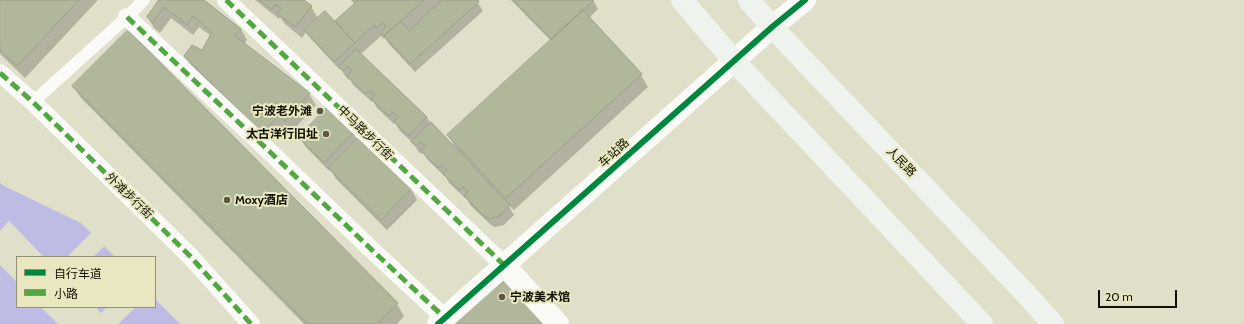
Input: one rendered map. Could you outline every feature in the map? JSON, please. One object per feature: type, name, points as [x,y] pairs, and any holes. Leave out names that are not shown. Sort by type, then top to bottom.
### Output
[{"type":"main road","points":[[682,0],[734,61],[982,324]]},
{"type":"main road","name":"人民路","points":[[749,0],[772,27],[1053,324]]},
{"type":"street","name":"中马路步行街","points":[[226,0],[504,265]]},
{"type":"street","name":"车站路","points":[[441,321],[772,27],[805,0]]},
{"type":"street","points":[[127,18],[272,154],[373,252],[441,321]]},
{"type":"street","name":"外滩步行街","points":[[0,73],[33,102],[190,256],[251,324]]},
{"type":"street","points":[[504,265],[558,324]]},
{"type":"lane","points":[[33,102],[127,18],[144,0]]},
{"type":"path","points":[[272,154],[328,98]]},
{"type":"water","points":[[0,183],[81,223],[114,256],[16,256],[16,308],[156,308],[156,300],[180,324],[0,324]]},
{"type":"pier","points":[[9,221],[43,256],[16,256],[16,281],[0,265],[0,231]]},
{"type":"pier","points":[[93,231],[106,245],[94,256],[68,256]]},
{"type":"pier","points":[[42,308],[97,308],[101,313],[106,308],[135,308],[118,324],[58,324]]},
{"type":"building","points":[[0,0],[79,0],[17,66],[0,50]]},
{"type":"building","points":[[159,0],[204,0],[241,29],[235,36],[310,93],[285,121],[278,115],[263,134],[184,56],[192,45],[202,50],[212,32],[193,16],[187,25],[164,7],[153,23],[147,17]]},
{"type":"building","points":[[260,0],[304,0],[312,6],[295,27],[277,13],[281,8],[275,4],[272,9]]},
{"type":"building","points":[[353,0],[424,0],[384,36],[381,32],[386,27],[383,23],[377,28],[374,25],[355,43],[335,21],[355,3]]},
{"type":"building","points":[[442,0],[478,0],[479,2],[410,64],[384,36],[401,21],[409,31]]},
{"type":"building","points":[[513,0],[594,0],[552,39]]},
{"type":"building","points":[[583,10],[642,74],[506,198],[447,135]]},
{"type":"building","points":[[325,11],[355,43],[334,62],[304,30]]},
{"type":"building","points":[[128,30],[398,303],[377,324],[308,324],[72,86]]},
{"type":"building","points":[[356,49],[427,117],[409,136],[394,122],[398,117],[393,112],[389,116],[371,99],[375,95],[370,91],[366,94],[347,76],[352,70],[348,66],[344,71],[339,67]]},
{"type":"building","name":"太古洋行旧址","points":[[329,106],[354,132],[324,163],[298,137]]},
{"type":"building","points":[[431,122],[510,205],[499,216],[489,219],[484,216],[464,196],[468,191],[463,187],[459,190],[443,174],[447,170],[442,165],[438,168],[420,150],[425,146],[420,142],[416,146],[411,142]]},
{"type":"building","points":[[360,136],[412,188],[381,220],[328,168]]},
{"type":"building","name":"宁波美术馆","points":[[504,271],[553,324],[446,324]]},
{"type":"marked path","points":[[226,0],[504,265]]},
{"type":"marked path","points":[[127,17],[445,318]]},
{"type":"marked path","points":[[0,73],[33,102],[190,256],[251,324]]},
{"type":"cycle path","points":[[438,324],[772,27],[805,0]]},
{"type":"place","name":"宁波老外滩","points":[[320,111]]},
{"type":"place","name":"太古洋行旧址","points":[[326,134]]},
{"type":"place","name":"Moxy酒店","points":[[227,200]]},
{"type":"place","name":"宁波美术馆","points":[[502,297]]}]
